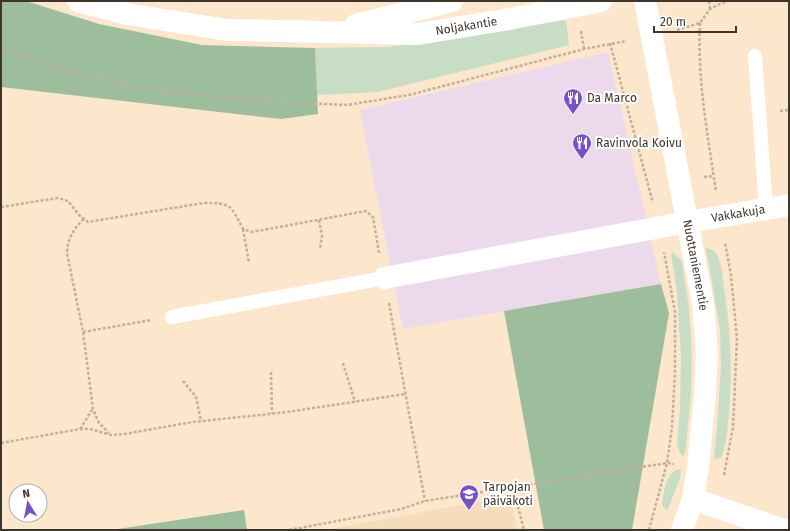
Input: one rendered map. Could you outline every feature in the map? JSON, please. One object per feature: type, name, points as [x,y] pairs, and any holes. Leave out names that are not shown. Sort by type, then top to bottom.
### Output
[{"type":"street","name":"Noljakantie","points":[[78,1],[127,14],[227,30],[418,34],[509,19],[601,1]]},
{"type":"street","name":"Noljakantie","points":[[330,32],[452,1]]},
{"type":"street","name":"Nuottaniementie","points":[[645,1],[703,304],[707,352],[705,395],[698,467],[693,498],[682,530]]},
{"type":"street","name":"Vakkakuja","points":[[384,278],[659,227],[789,205]]},
{"type":"street","points":[[693,498],[784,530]]},
{"type":"lane","points":[[755,56],[766,210]]},
{"type":"lane","points":[[172,317],[384,278]]},
{"type":"path","points":[[709,1],[710,9]]},
{"type":"path","points":[[1,47],[58,67],[130,86],[260,100],[347,105],[409,95],[492,72],[610,44],[651,36],[700,23],[710,9],[726,1]]},
{"type":"path","points":[[610,44],[659,227],[675,312],[673,411],[668,463],[649,530]]},
{"type":"path","points":[[1,207],[58,198],[68,201],[80,216],[88,222],[203,203],[222,203],[232,209],[242,229],[249,263]]},
{"type":"path","points":[[242,229],[252,232],[366,211],[373,217],[425,502]]},
{"type":"path","points":[[84,219],[72,234],[68,243],[67,253],[83,332],[93,409],[99,423],[111,435]]},
{"type":"path","points":[[318,220],[322,236],[320,248]]},
{"type":"path","points":[[83,332],[172,317]]},
{"type":"path","points":[[343,363],[355,402]]},
{"type":"path","points":[[271,372],[272,413]]},
{"type":"path","points":[[183,381],[196,397],[201,421]]},
{"type":"path","points":[[1,443],[80,429],[111,435],[124,434],[201,421],[272,413],[405,394]]},
{"type":"path","points":[[80,429],[93,409]]},
{"type":"path","points":[[289,530],[401,510],[425,502],[668,463]]},
{"type":"path","points":[[513,487],[524,530]]},
{"type":"shaded area","points":[[608,52],[661,284],[403,329],[360,110]]},
{"type":"shaded area","name":"Tarpojan päiväkoti","points":[[510,496],[517,530],[324,530],[342,527]]},
{"type":"green space","points":[[1,1],[26,1],[99,24],[202,45],[315,48],[318,114],[281,119],[1,87]]},
{"type":"green space","points":[[566,20],[569,45],[377,92],[317,95],[315,48],[388,47]]},
{"type":"green space","points":[[705,248],[709,248],[716,253],[721,267],[728,321],[730,355],[730,405],[726,440],[721,458],[714,459],[721,368],[720,330]]},
{"type":"green space","points":[[673,252],[681,260],[682,264],[690,323],[692,363],[690,403],[684,456],[681,455],[677,446],[680,408],[681,357],[677,292],[671,254]]},
{"type":"green space","points":[[661,284],[669,313],[632,530],[544,530],[504,311]]},
{"type":"green space","points":[[681,469],[680,479],[667,511],[662,505],[666,484],[673,472]]},
{"type":"green space","points":[[244,510],[247,530],[111,530]]},
{"type":"place","name":"Da Marco","points":[[573,115]]},
{"type":"place","name":"Ravinvola Koivu","points":[[582,160]]},
{"type":"place","name":"Tarpojan päiväkoti","points":[[469,511]]}]
